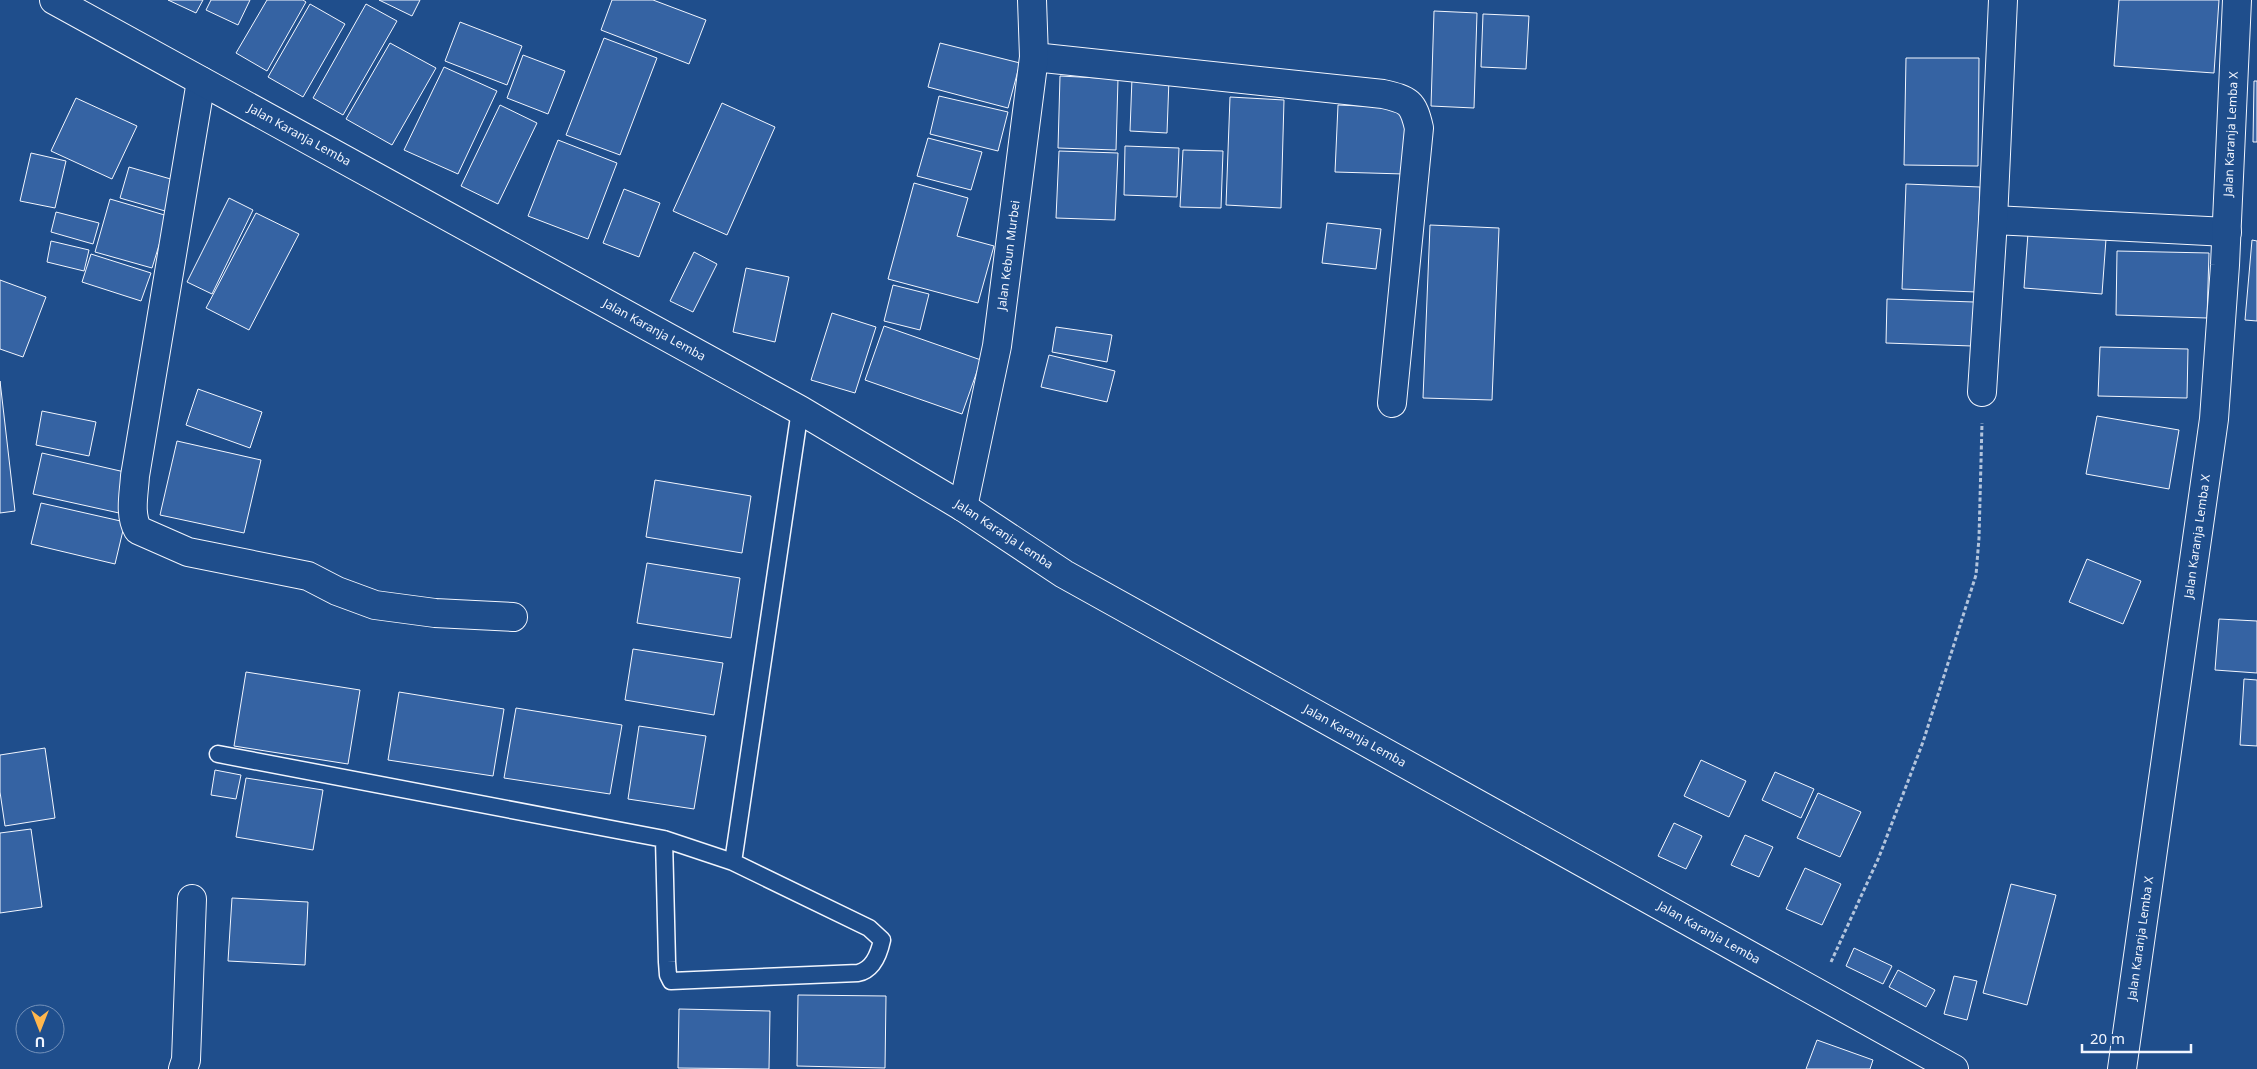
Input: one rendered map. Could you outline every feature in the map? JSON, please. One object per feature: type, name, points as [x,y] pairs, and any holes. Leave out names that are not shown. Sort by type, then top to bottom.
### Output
[{"type":"street","name":"Jalan Karanja Lemba","points":[[54,0],[800,410],[963,507],[1064,574],[1954,1069]]},
{"type":"street","name":"Jalan Kebun Murbei","points":[[963,507],[997,346],[1034,57],[1032,0]]},
{"type":"street","points":[[1982,392],[1993,220],[2003,0]]},
{"type":"street","name":"Jalan Karanja Lemba X","points":[[2122,1069],[2211,443],[2227,232],[2237,0]]},
{"type":"street","points":[[1034,57],[1384,94],[1403,98],[1411,104],[1415,111],[1418,128],[1392,403]]},
{"type":"street","points":[[201,81],[135,476],[132,513],[138,530],[188,552],[308,576],[337,592],[375,605],[435,613],[513,617]]},
{"type":"street","points":[[1993,220],[2227,232]]},
{"type":"street","points":[[183,1069],[186,1060],[192,900]]},
{"type":"lane","points":[[733,862],[800,410]]},
{"type":"lane","points":[[218,754],[664,839],[733,862],[868,928],[882,940],[869,969],[858,973],[671,980],[668,975],[667,962],[664,839]]},
{"type":"path","points":[[1817,992],[1879,858],[1923,742],[1976,575],[1979,538],[1982,392]]},
{"type":"building","points":[[168,0],[203,0],[196,13]]},
{"type":"building","points":[[211,0],[250,0],[238,25],[206,10]]},
{"type":"building","points":[[267,0],[303,0],[306,2],[267,71],[236,53]]},
{"type":"building","points":[[379,0],[420,0],[412,16]]},
{"type":"building","points":[[612,0],[653,0],[706,20],[689,64],[601,30]]},
{"type":"building","points":[[2119,0],[2219,0],[2214,73],[2114,66]]},
{"type":"building","points":[[310,4],[345,24],[303,97],[268,77]]},
{"type":"building","points":[[366,4],[397,21],[343,115],[313,98]]},
{"type":"building","points":[[1434,11],[1477,13],[1474,108],[1431,106]]},
{"type":"building","points":[[1483,14],[1529,16],[1526,69],[1481,67]]},
{"type":"building","points":[[460,22],[522,46],[507,85],[445,61]]},
{"type":"building","points":[[604,38],[657,58],[620,155],[566,135]]},
{"type":"building","points":[[390,43],[436,68],[392,145],[346,119]]},
{"type":"building","points":[[940,43],[1020,63],[1008,108],[928,87]]},
{"type":"building","points":[[523,55],[565,71],[548,114],[507,98]]},
{"type":"building","points":[[1906,58],[1979,58],[1978,166],[1904,165]]},
{"type":"building","points":[[444,67],[497,91],[458,174],[404,150]]},
{"type":"building","points":[[1060,76],[1118,79],[1116,150],[1058,148]]},
{"type":"building","points":[[1132,78],[1169,79],[1167,133],[1130,131]]},
{"type":"building","points":[[2254,81],[2257,81],[2257,142],[2253,142]]},
{"type":"building","points":[[939,96],[1008,112],[998,151],[930,134]]},
{"type":"building","points":[[1230,97],[1284,100],[1281,208],[1226,205]]},
{"type":"building","points":[[76,98],[137,126],[112,179],[51,151]]},
{"type":"building","points":[[722,103],[775,127],[727,235],[673,211]]},
{"type":"building","points":[[500,105],[537,123],[498,204],[461,186]]},
{"type":"building","points":[[1338,105],[1406,108],[1404,174],[1335,172]]},
{"type":"building","points":[[928,138],[982,152],[971,190],[917,176]]},
{"type":"building","points":[[558,140],[617,163],[588,239],[528,216]]},
{"type":"building","points":[[1125,146],[1179,148],[1177,197],[1124,195]]},
{"type":"building","points":[[1183,150],[1223,151],[1221,208],[1180,207]]},
{"type":"building","points":[[1059,151],[1118,153],[1115,220],[1056,218]]},
{"type":"building","points":[[31,153],[66,161],[55,208],[20,201]]},
{"type":"building","points":[[129,167],[181,182],[172,213],[120,198]]},
{"type":"building","points":[[914,183],[968,198],[957,236],[994,246],[978,303],[888,279]]},
{"type":"building","points":[[1906,184],[1980,187],[1976,292],[1902,289]]},
{"type":"building","points":[[624,189],[660,203],[639,257],[603,243]]},
{"type":"building","points":[[229,198],[253,210],[212,294],[187,282]]},
{"type":"building","points":[[110,199],[168,216],[152,268],[95,252]]},
{"type":"building","points":[[56,212],[99,223],[93,244],[51,232]]},
{"type":"building","points":[[256,213],[299,234],[249,330],[206,308]]},
{"type":"building","points":[[1327,223],[1381,229],[1376,269],[1322,263]]},
{"type":"building","points":[[1430,225],[1499,228],[1492,400],[1423,398]]},
{"type":"building","points":[[2028,233],[2106,239],[2102,294],[2024,288]]},
{"type":"building","points":[[2252,240],[2257,241],[2257,321],[2245,320]]},
{"type":"building","points":[[51,241],[89,250],[84,271],[47,262]]},
{"type":"building","points":[[2117,251],[2209,253],[2207,318],[2116,315]]},
{"type":"building","points":[[694,252],[717,264],[693,312],[670,301]]},
{"type":"building","points":[[91,254],[151,273],[141,301],[82,282]]},
{"type":"building","points":[[746,268],[789,277],[775,342],[733,332]]},
{"type":"building","points":[[0,280],[46,297],[23,357],[0,349]]},
{"type":"building","points":[[893,285],[929,294],[920,330],[884,321]]},
{"type":"building","points":[[1887,299],[1974,302],[1972,346],[1886,343]]},
{"type":"building","points":[[832,313],[876,327],[855,393],[811,380]]},
{"type":"building","points":[[884,326],[981,360],[962,414],[865,380]]},
{"type":"building","points":[[1056,327],[1112,335],[1107,362],[1052,352]]},
{"type":"building","points":[[2100,347],[2188,349],[2187,398],[2098,396]]},
{"type":"building","points":[[1049,355],[1115,371],[1107,402],[1041,387]]},
{"type":"building","points":[[0,381],[15,511],[0,513]]},
{"type":"building","points":[[198,389],[262,412],[250,448],[186,425]]},
{"type":"building","points":[[42,411],[96,422],[89,456],[36,445]]},
{"type":"building","points":[[2097,416],[2179,430],[2169,489],[2086,474]]},
{"type":"building","points":[[177,441],[261,460],[244,533],[160,515]]},
{"type":"building","points":[[42,453],[129,473],[119,513],[33,494]]},
{"type":"building","points":[[655,480],[751,496],[742,553],[646,537]]},
{"type":"building","points":[[41,503],[125,522],[115,564],[31,544]]},
{"type":"building","points":[[2087,559],[2141,581],[2123,624],[2069,602]]},
{"type":"building","points":[[647,563],[740,578],[731,638],[637,623]]},
{"type":"building","points":[[2219,619],[2257,621],[2257,673],[2215,670]]},
{"type":"building","points":[[633,649],[723,663],[714,715],[625,700]]},
{"type":"building","points":[[246,672],[360,690],[348,764],[234,746]]},
{"type":"building","points":[[2244,679],[2257,680],[2257,746],[2240,745]]},
{"type":"building","points":[[399,692],[504,709],[493,776],[388,760]]},
{"type":"building","points":[[516,708],[622,725],[610,794],[504,778]]},
{"type":"building","points":[[639,726],[706,736],[694,809],[628,799]]},
{"type":"building","points":[[45,748],[55,818],[5,826],[0,792],[0,755]]},
{"type":"building","points":[[1701,760],[1746,781],[1729,817],[1684,796]]},
{"type":"building","points":[[215,770],[241,775],[236,799],[211,795]]},
{"type":"building","points":[[1775,772],[1814,789],[1801,818],[1762,800]]},
{"type":"building","points":[[246,778],[323,790],[313,850],[236,837]]},
{"type":"building","points":[[1818,793],[1861,812],[1840,857],[1797,838]]},
{"type":"building","points":[[1674,823],[1702,836],[1686,869],[1658,856]]},
{"type":"building","points":[[31,829],[42,907],[0,913],[0,833]]},
{"type":"building","points":[[1745,835],[1773,847],[1759,877],[1731,865]]},
{"type":"building","points":[[1805,868],[1841,884],[1822,925],[1786,909]]},
{"type":"building","points":[[2011,884],[2056,895],[2027,1005],[1983,993]]},
{"type":"building","points":[[232,898],[308,902],[305,965],[228,961]]},
{"type":"building","points":[[1854,948],[1892,966],[1883,984],[1846,966]]},
{"type":"building","points":[[1898,970],[1935,990],[1926,1007],[1889,987]]},
{"type":"building","points":[[1954,976],[1977,981],[1967,1020],[1944,1014]]},
{"type":"building","points":[[798,995],[886,996],[885,1068],[797,1066]]},
{"type":"building","points":[[679,1009],[770,1011],[769,1069],[678,1068]]},
{"type":"building","points":[[1817,1040],[1873,1060],[1870,1069],[1806,1069]]}]
